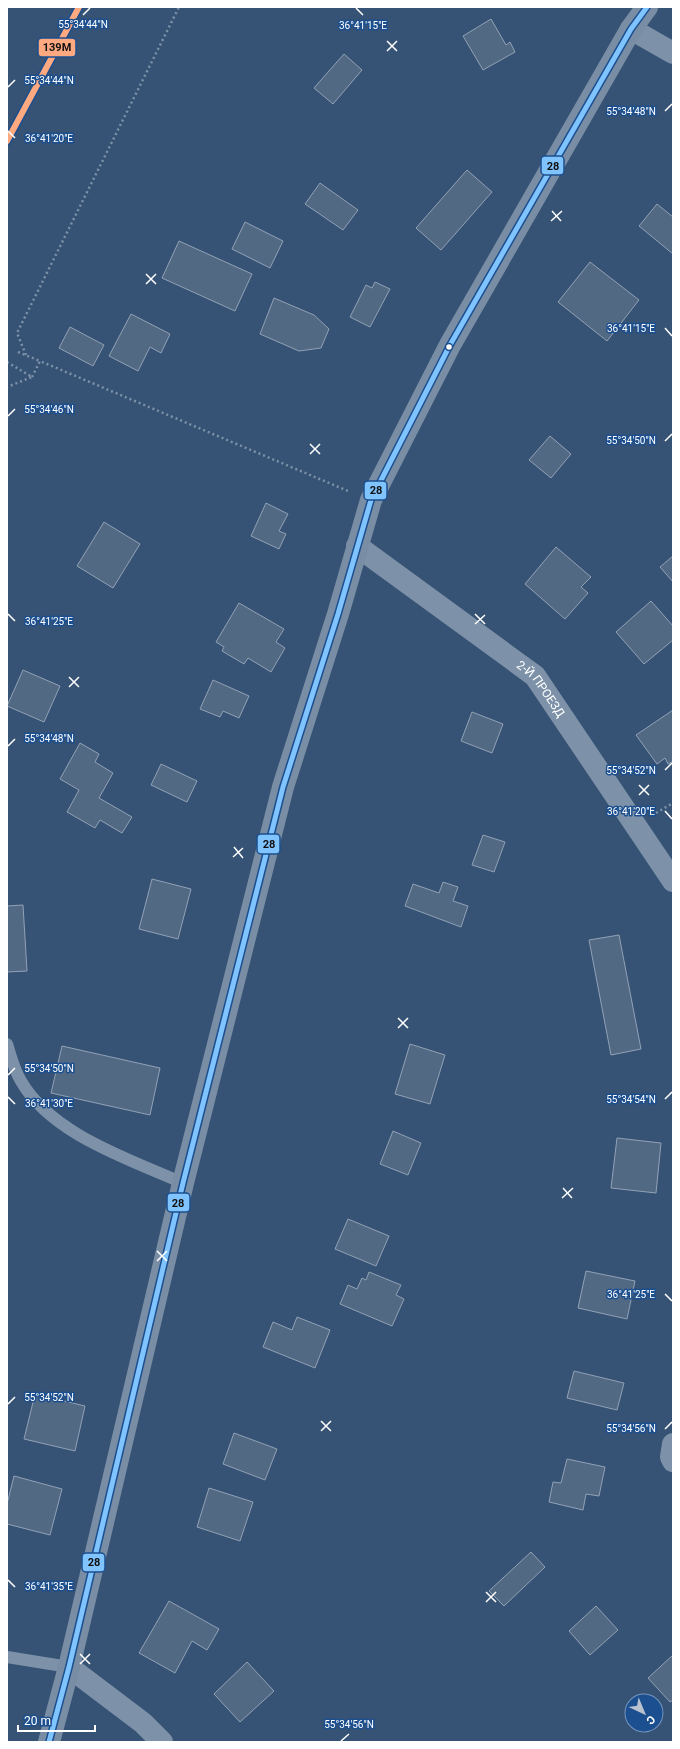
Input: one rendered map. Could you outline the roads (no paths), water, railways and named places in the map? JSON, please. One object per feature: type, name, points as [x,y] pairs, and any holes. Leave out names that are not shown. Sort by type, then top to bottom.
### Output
[{"type":"street","points":[[50,1742],[183,1183],[283,787],[338,614],[371,500],[450,345],[631,29],[647,7]]},
{"type":"street","points":[[631,29],[673,53]]},
{"type":"street","name":"2-Й ПРОЕЗД","points":[[358,546],[535,676],[673,881]]},
{"type":"street","points":[[673,1444],[671,1457],[673,1461]]},
{"type":"street","points":[[69,1667],[143,1723],[162,1742]]},
{"type":"lane","points":[[7,1044],[20,1080],[31,1098],[53,1119],[94,1143],[183,1183]]},
{"type":"lane","points":[[7,1657],[69,1667]]}]
